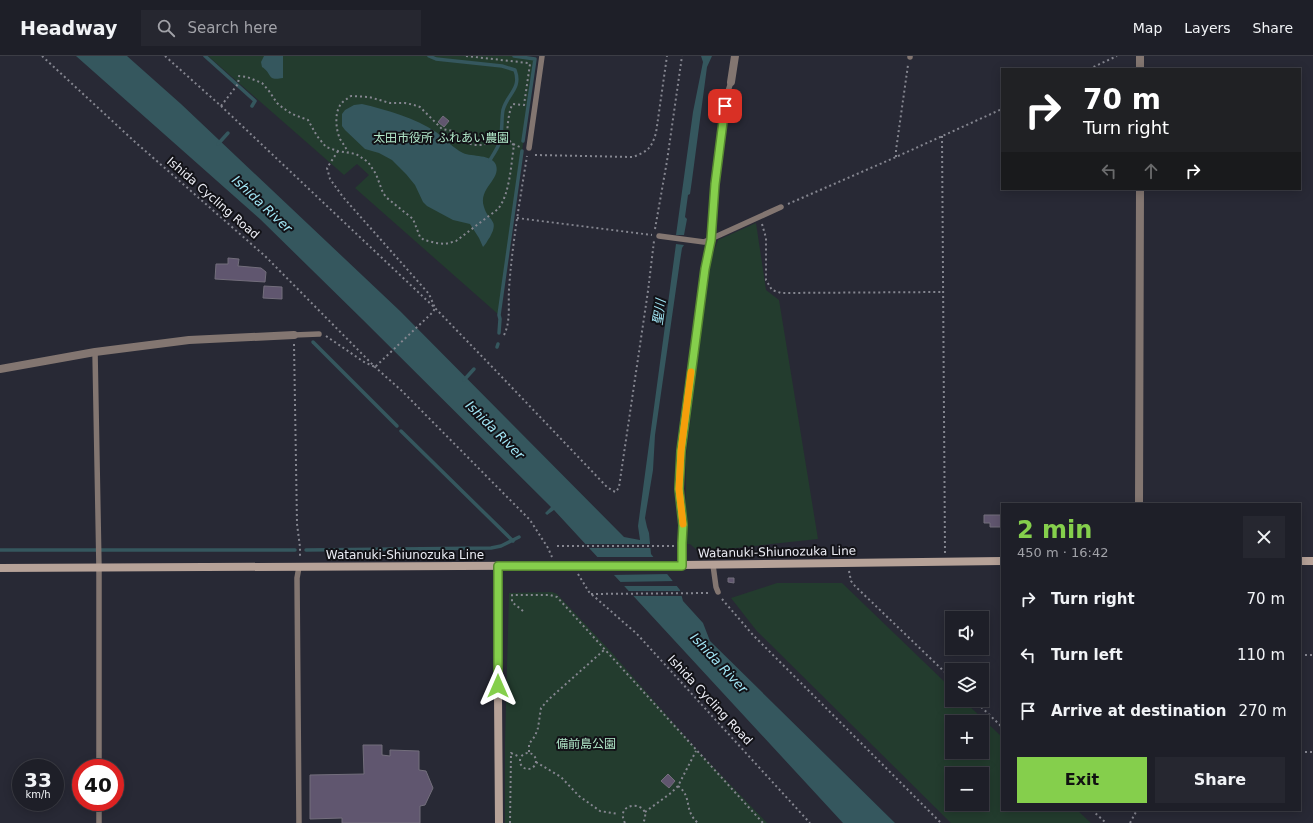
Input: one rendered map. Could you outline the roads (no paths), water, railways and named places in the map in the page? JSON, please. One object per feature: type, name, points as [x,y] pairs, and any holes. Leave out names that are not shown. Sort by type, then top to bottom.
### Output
[{"type":"main road","name":"Watanuki-Shiunozuka Line","points":[[0,568],[679,566],[1001,561]]},
{"type":"main road","points":[[1301,561],[1313,561]]},
{"type":"main road","points":[[498,566],[499,823]]},
{"type":"street","points":[[731,82],[735,56]]},
{"type":"street","points":[[1140,56],[1140,68]]},
{"type":"street","points":[[1139,503],[1140,190]]},
{"type":"street","points":[[0,369],[95,352],[189,340],[294,335]]},
{"type":"lane","points":[[529,148],[542,56]]},
{"type":"lane","points":[[679,566],[683,525],[679,489],[681,451],[707,256],[711,240],[715,184],[721,136],[728,91],[731,82]]},
{"type":"lane","points":[[656,236],[704,242],[781,207]]},
{"type":"lane","points":[[294,335],[319,334]]},
{"type":"lane","points":[[95,352],[99,568],[99,759]]},
{"type":"lane","points":[[713,565],[718,592]]},
{"type":"lane","points":[[299,567],[297,578],[299,823]]},
{"type":"lane","points":[[99,811],[99,823]]},
{"type":"water","name":"Ishida River","points":[[76,56],[127,56],[181,104],[400,311],[624,537],[640,540],[638,526],[676,244],[684,245],[682,248],[680,261],[655,435],[653,470],[645,518],[649,533],[651,554],[680,590],[683,601],[703,623],[710,641],[895,823],[843,823],[554,510],[547,515],[545,513],[551,507],[260,219]]},
{"type":"water","points":[[264,56],[283,56],[283,78],[272,78],[262,67],[261,62]]},
{"type":"water","points":[[701,56],[712,56],[707,67],[690,194],[688,195],[685,217],[687,219],[684,235],[676,235],[693,112],[703,62]]},
{"type":"water","points":[[362,104],[410,119],[436,132],[452,146],[463,153],[486,157],[494,161],[497,170],[493,180],[486,189],[483,200],[486,212],[494,224],[494,227],[490,237],[483,247],[470,224],[453,220],[427,206],[423,202],[415,185],[392,160],[379,153],[365,149],[345,130],[342,126],[342,114],[345,110],[354,105]]},
{"type":"waterway","points":[[205,56],[255,101],[252,106]]},
{"type":"waterway","points":[[429,56],[436,59],[502,66],[515,70],[517,82],[505,104],[499,144],[490,160]]},
{"type":"waterway","points":[[514,56],[535,59],[523,141]]},
{"type":"waterway","points":[[218,144],[228,133]]},
{"type":"waterway","points":[[499,333],[499,315],[522,151]]},
{"type":"waterway","points":[[313,342],[397,426]]},
{"type":"waterway","points":[[464,380],[474,369]]},
{"type":"waterway","points":[[401,431],[513,541]]},
{"type":"waterway","points":[[306,550],[491,548],[501,546],[519,537]]},
{"type":"waterway","points":[[0,550],[295,550]]},
{"type":"park label","name":"太田市役所 ふれあい農園","points":[[441,138]]},
{"type":"park label","name":"備前島公園","points":[[586,744]]},
{"type":"water label","name":"聖川","points":[[659,312]]}]
